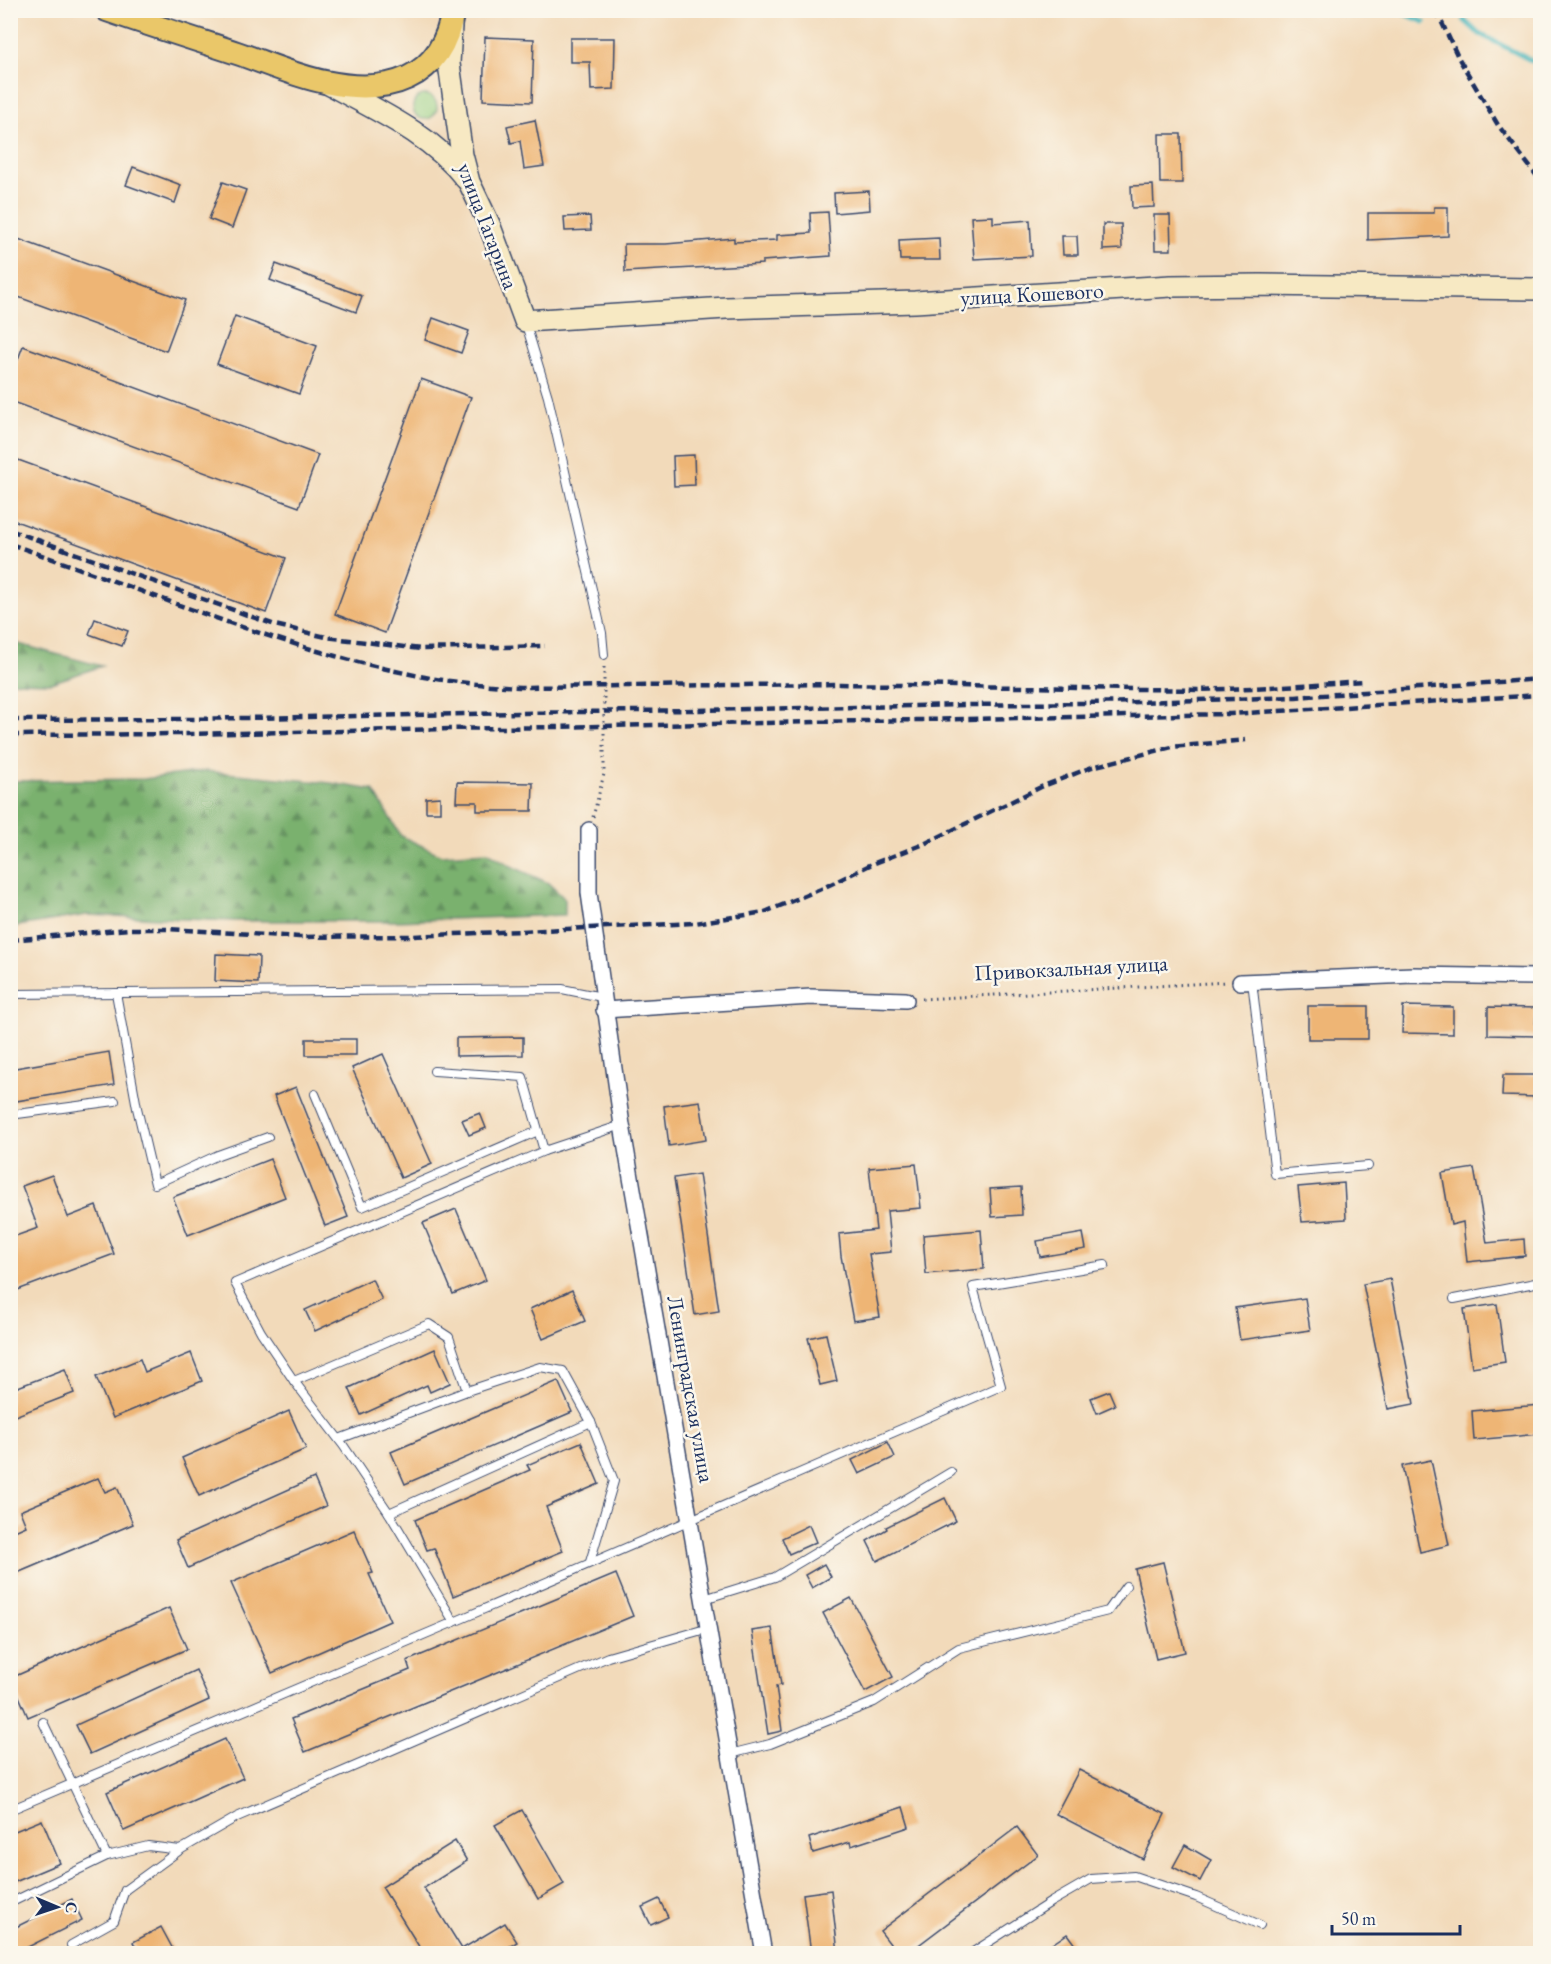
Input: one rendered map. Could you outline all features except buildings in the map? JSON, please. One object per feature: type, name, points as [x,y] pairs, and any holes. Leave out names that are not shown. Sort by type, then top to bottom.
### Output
[{"type":"main road","points":[[106,10],[324,82]]},
{"type":"main road","name":"улица Гагарина","points":[[324,82],[372,86],[406,79],[420,72],[434,58],[445,41],[452,16]]},
{"type":"street","name":"улица Гагарина","points":[[452,16],[449,64],[462,155],[469,182],[489,224],[525,321]]},
{"type":"street","points":[[324,82],[396,121],[431,144],[454,163],[469,182]]},
{"type":"street","name":"улица Кошевого","points":[[525,321],[726,309],[915,302],[1172,286],[1540,289]]},
{"type":"street","name":"Ленинградская улица","points":[[590,830],[589,893],[621,1125],[764,1953]]},
{"type":"street","points":[[1246,981],[1413,975],[1540,977]]},
{"type":"street","points":[[603,1004],[811,997],[906,1000]]},
{"type":"lane","points":[[525,321],[548,397],[602,633],[604,655]]},
{"type":"lane","points":[[1246,981],[1275,1174],[1368,1166]]},
{"type":"lane","points":[[10,994],[562,989],[603,1004]]},
{"type":"lane","points":[[116,993],[137,1108],[155,1184],[218,1155],[268,1137]]},
{"type":"lane","points":[[434,1071],[524,1077],[544,1151]]},
{"type":"lane","points":[[315,1094],[362,1207],[538,1131]]},
{"type":"lane","points":[[10,1115],[115,1101]]},
{"type":"lane","points":[[454,1622],[389,1513],[339,1439],[261,1332],[235,1283],[544,1151],[621,1125]]},
{"type":"lane","points":[[10,1810],[454,1622],[1001,1386],[973,1287],[1106,1265]]},
{"type":"lane","points":[[1454,1299],[1540,1282]]},
{"type":"lane","points":[[294,1380],[429,1324],[449,1337],[467,1391]]},
{"type":"lane","points":[[339,1439],[467,1391],[540,1367],[563,1371],[591,1422],[614,1481],[590,1562]]},
{"type":"lane","points":[[389,1513],[591,1422]]},
{"type":"lane","points":[[704,1599],[775,1577],[951,1472]]},
{"type":"lane","points":[[730,1754],[770,1744],[874,1702],[959,1648],[1108,1611],[1125,1586]]},
{"type":"lane","points":[[70,1945],[114,1921],[125,1890],[180,1850],[237,1817],[608,1657],[709,1628]]},
{"type":"lane","points":[[43,1722],[107,1856]]},
{"type":"lane","points":[[10,1903],[107,1856],[148,1846],[180,1850]]},
{"type":"lane","points":[[970,1953],[1090,1879],[1134,1876],[1196,1898],[1260,1925]]},
{"type":"path","points":[[590,830],[604,774],[604,675]]},
{"type":"path","name":"Привокзальная улица","points":[[906,1000],[1246,981]]},
{"type":"green space","points":[[425,95],[434,98],[437,107],[434,116],[425,119],[416,116],[413,107],[416,98]]},
{"type":"green space","points":[[10,642],[102,666],[51,683],[11,682]]},
{"type":"green space","points":[[205,771],[331,783],[373,790],[401,836],[441,855],[488,852],[509,865],[548,883],[565,899],[565,915],[395,921],[234,921],[87,915],[11,927],[11,781],[144,779]]},
{"type":"waterway","points":[[1395,10],[1424,22]]},
{"type":"waterway","points":[[1464,20],[1478,33],[1540,65]]},
{"type":"railway","points":[[1436,10],[1458,57],[1498,125],[1540,180]]},
{"type":"railway","points":[[10,530],[275,625],[326,637],[420,649],[545,646]]},
{"type":"railway","points":[[10,544],[216,618],[319,651],[425,677],[472,684],[520,687],[840,684],[1198,690],[1364,681]]},
{"type":"railway","points":[[10,720],[190,719],[1138,702],[1296,697],[1540,679]]},
{"type":"railway","points":[[10,735],[188,734],[1230,714],[1540,695]]},
{"type":"railway","points":[[10,940],[129,929],[169,929],[299,937],[414,936],[695,923],[765,912],[821,889],[872,864],[924,844],[1041,787],[1092,767],[1172,747],[1246,740]]}]
